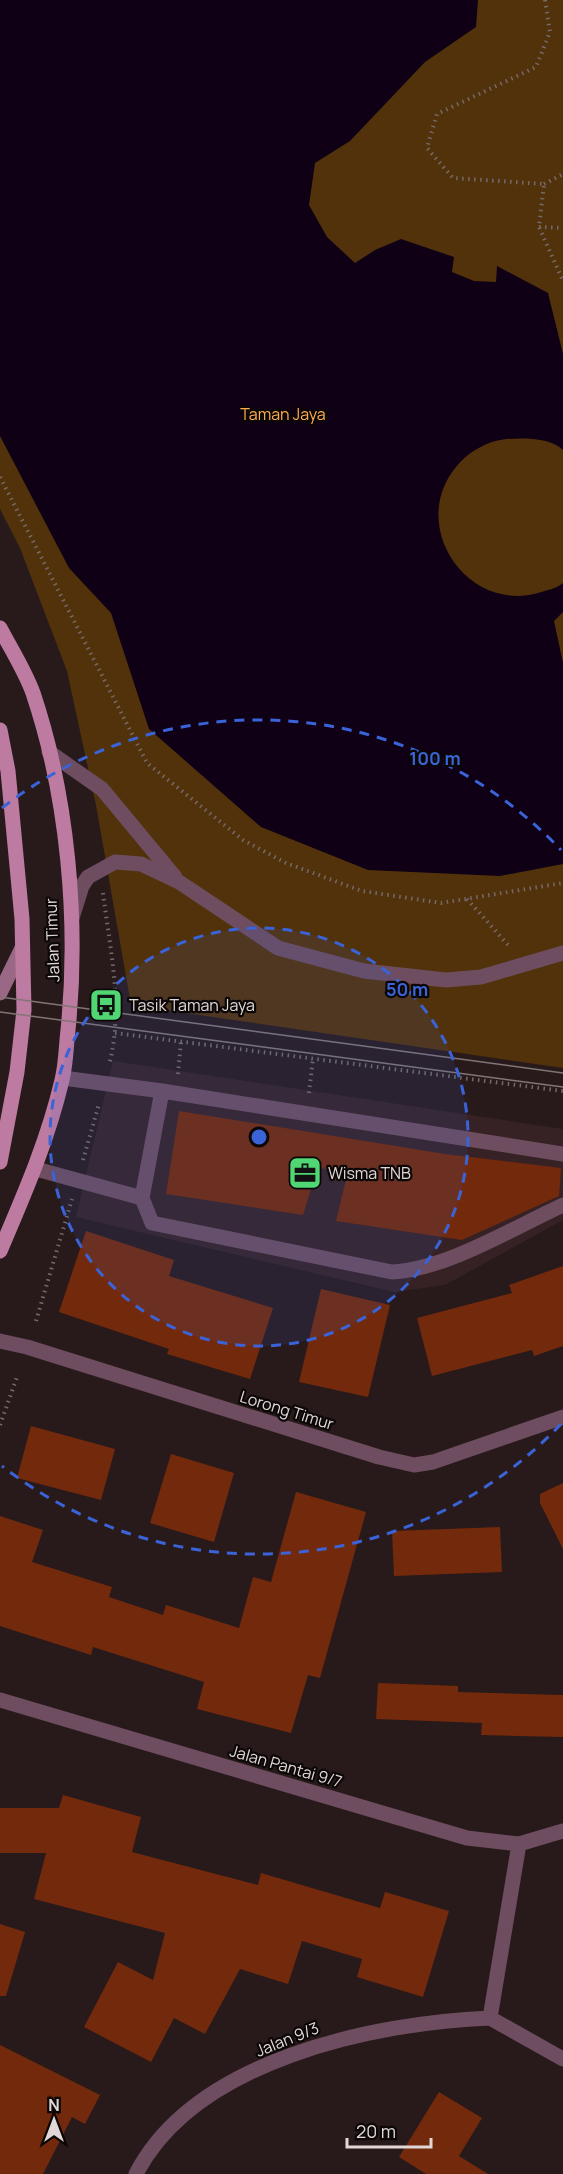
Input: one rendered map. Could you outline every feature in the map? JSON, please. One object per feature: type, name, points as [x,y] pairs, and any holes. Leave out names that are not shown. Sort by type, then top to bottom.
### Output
[{"type":"main road","name":"Jalan Timur","points":[[0,628],[32,690],[49,752],[63,821],[71,921],[72,987],[63,1078],[36,1169],[0,1251]]},
{"type":"main road","name":"Jalan Timur","points":[[0,730],[22,919],[24,1010],[17,1072],[0,1162]]},
{"type":"street","points":[[49,752],[102,789],[179,882]]},
{"type":"street","points":[[71,921],[82,886],[93,874],[115,862],[141,864],[179,882],[278,948],[364,970],[446,980],[481,978],[559,955]]},
{"type":"street","points":[[0,993],[22,948]]},
{"type":"street","points":[[63,1078],[167,1091],[563,1154]]},
{"type":"street","points":[[167,1091],[142,1198],[152,1223],[392,1272],[408,1271],[457,1254],[563,1205]]},
{"type":"street","points":[[36,1169],[142,1198]]},
{"type":"street","name":"Lorong Timur","points":[[0,1341],[27,1347],[379,1457],[414,1465],[455,1456],[563,1417]]},
{"type":"street","name":"Jalan Pantai 9/7","points":[[0,1701],[467,1838],[519,1844],[563,1831]]},
{"type":"street","points":[[519,1844],[490,2018],[563,2059]]},
{"type":"street","name":"Jalan 9/3","points":[[136,2174],[142,2161],[168,2130],[197,2105],[241,2078],[294,2054],[335,2040],[440,2020],[490,2018]]},
{"type":"path","points":[[544,0],[550,32],[536,67],[437,114],[427,148],[453,178],[544,184],[563,174]]},
{"type":"path","points":[[544,184],[538,227],[563,281]]},
{"type":"path","points":[[538,227],[563,228]]},
{"type":"path","points":[[0,477],[147,763],[243,840],[318,876],[362,891],[432,901],[467,899],[563,883]]},
{"type":"path","points":[[467,899],[509,947]]},
{"type":"path","points":[[115,1033],[563,1091]]},
{"type":"path","points":[[167,1091],[181,1041]]},
{"type":"path","points":[[309,1094],[313,1058]]},
{"type":"path","points":[[0,1425],[17,1377]]},
{"type":"shaded area","name":"Taman Jaya","points":[[0,0],[478,0],[476,27],[425,62],[350,141],[315,163],[309,205],[327,237],[355,263],[375,250],[401,239],[454,257],[452,272],[474,281],[496,282],[497,266],[548,293],[563,354],[563,450],[551,443],[528,439],[499,440],[478,448],[456,467],[443,490],[438,514],[442,538],[452,559],[468,577],[488,590],[512,596],[538,593],[563,583],[563,612],[554,621],[563,663],[563,864],[500,876],[368,870],[261,827],[149,729],[111,613],[69,568],[0,436]]},
{"type":"shaded area","points":[[113,1061],[563,1129],[563,1220],[445,1285],[394,1292],[76,1217]]},
{"type":"green space","name":"Taman Jaya","points":[[0,0],[563,0],[563,1068],[131,1005],[96,805],[67,671],[20,548],[0,509]]},
{"type":"building","name":"Wisma TNB","points":[[179,1111],[445,1154],[561,1168],[559,1196],[462,1240],[336,1221],[347,1175],[318,1167],[303,1215],[166,1194]]},
{"type":"building","points":[[86,1231],[174,1260],[169,1276],[273,1308],[250,1379],[167,1354],[169,1349],[59,1312]]},
{"type":"building","points":[[563,1266],[563,1346],[534,1356],[532,1350],[432,1376],[417,1318],[512,1293],[509,1285]]},
{"type":"building","points":[[321,1289],[390,1305],[368,1397],[299,1382]]},
{"type":"building","points":[[31,1426],[115,1449],[101,1500],[17,1478]]},
{"type":"building","points":[[171,1454],[234,1473],[214,1542],[150,1523]]},
{"type":"building","points":[[563,1483],[563,1549],[540,1503],[540,1494]]},
{"type":"building","points":[[296,1492],[366,1512],[320,1678],[308,1675],[291,1733],[197,1709],[204,1682],[93,1647],[91,1655],[0,1626],[0,1516],[43,1530],[32,1562],[112,1587],[109,1597],[163,1615],[166,1605],[239,1628],[253,1577],[271,1582]]},
{"type":"building","points":[[500,1527],[502,1572],[394,1576],[392,1531]]},
{"type":"building","points":[[378,1683],[458,1686],[458,1692],[563,1695],[563,1737],[481,1735],[482,1723],[376,1719]]},
{"type":"building","points":[[63,1795],[141,1817],[132,1852],[258,1885],[261,1873],[380,1908],[385,1892],[449,1911],[423,1997],[357,1977],[362,1959],[302,1941],[288,1984],[240,1969],[205,2034],[174,2018],[151,2062],[84,2027],[118,1962],[153,1980],[165,1933],[34,1899],[46,1853],[0,1853],[0,1808],[59,1808]]},
{"type":"building","points":[[0,1924],[25,1932],[6,1996],[0,1996]]},
{"type":"building","points":[[0,2045],[100,2095],[85,2124],[72,2117],[43,2174],[0,2174]]},
{"type":"building","points":[[439,2092],[482,2118],[459,2156],[488,2174],[426,2174],[399,2157]]},
{"type":"tram line","points":[[0,997],[563,1073]]},
{"type":"tram line","points":[[0,1012],[563,1087]]},
{"type":"place","name":"Tasik Taman Jaya","points":[[106,1005]]},
{"type":"place","name":"Wisma TNB","points":[[305,1173]]}]
